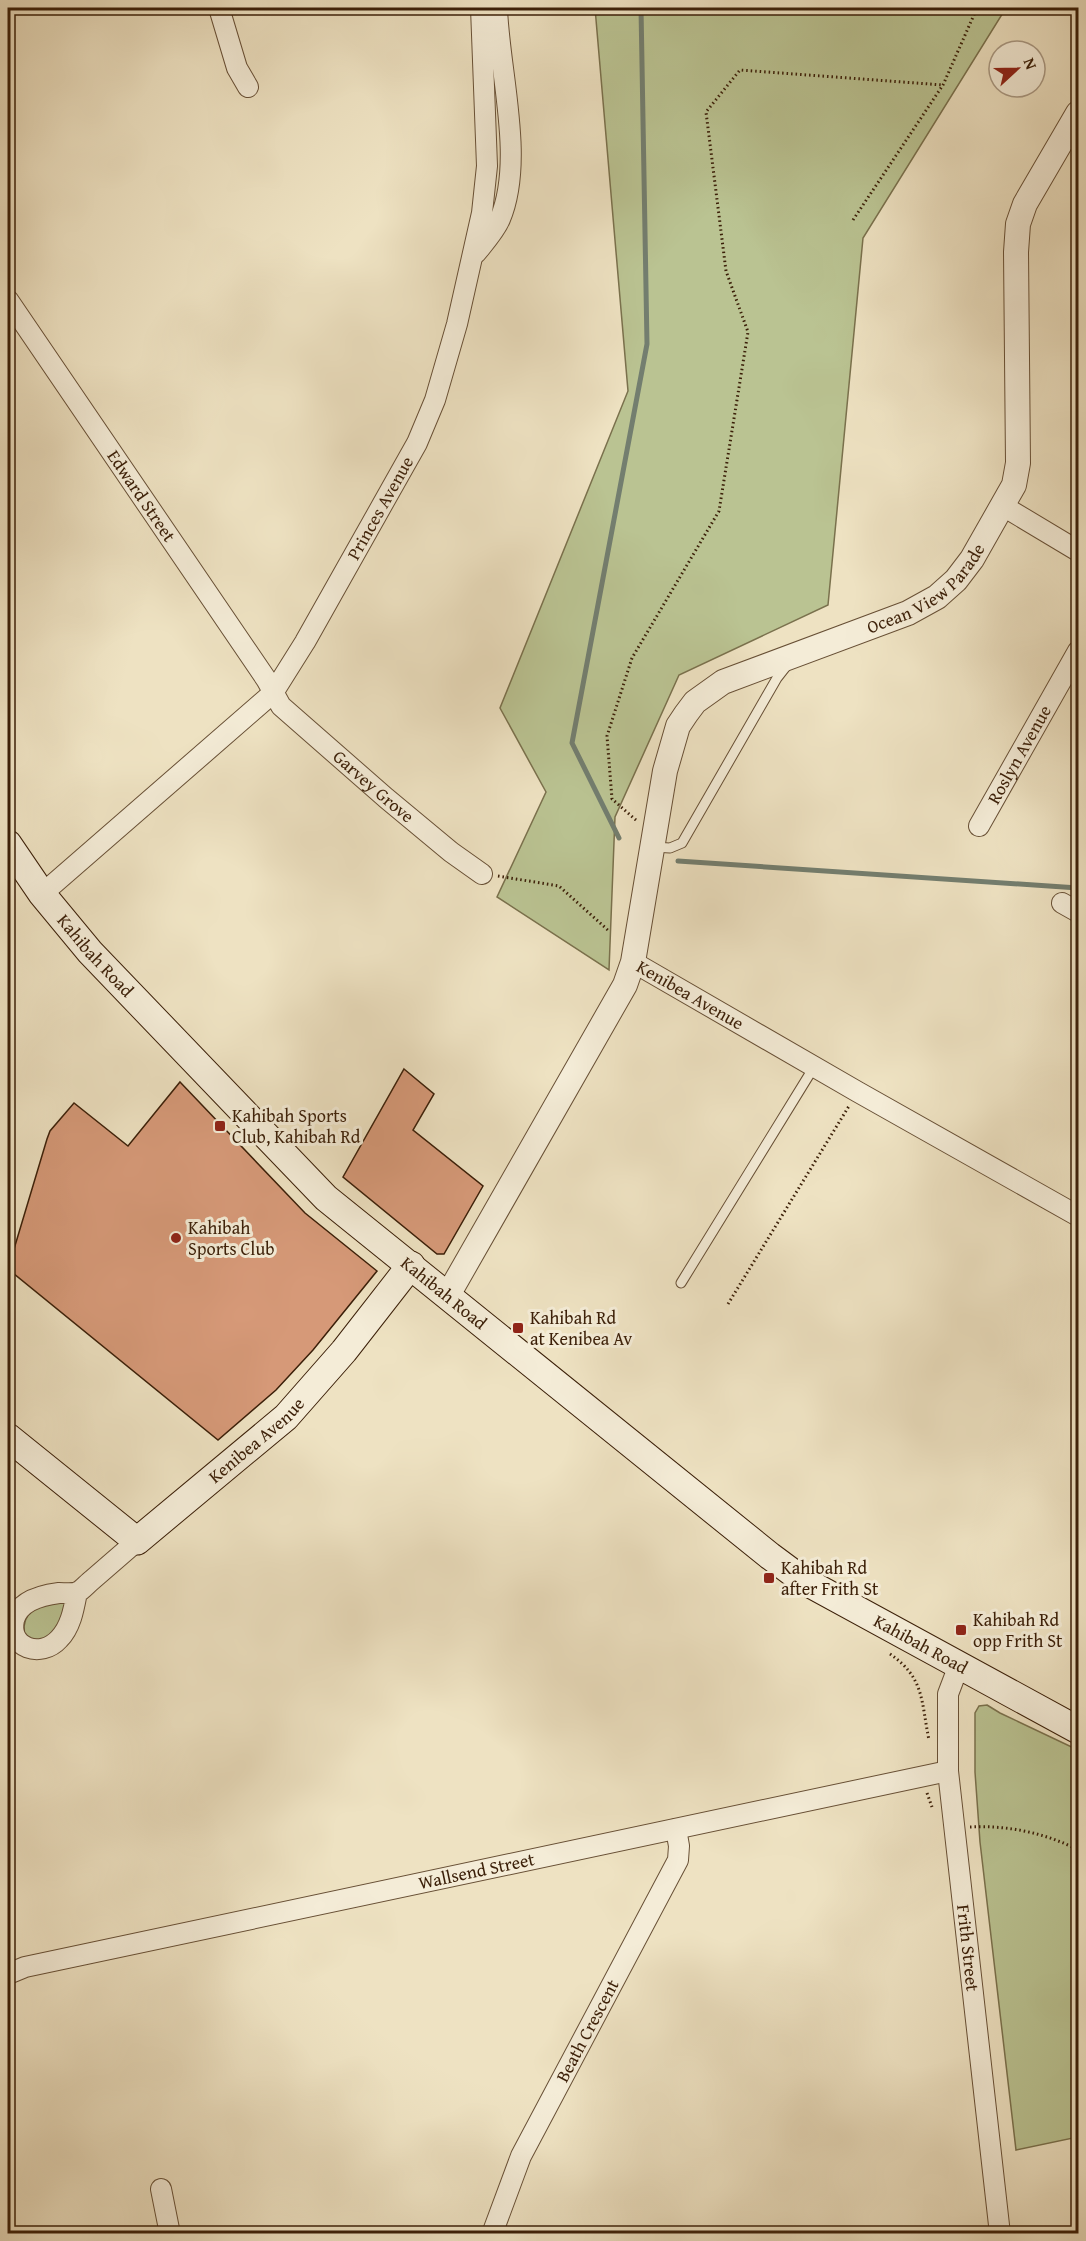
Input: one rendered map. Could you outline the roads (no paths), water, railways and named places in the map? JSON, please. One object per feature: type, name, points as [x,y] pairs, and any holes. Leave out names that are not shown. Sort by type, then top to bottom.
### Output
[{"type":"main road","name":"Kahibah Road","points":[[8,844],[42,894],[75,935],[144,1010],[326,1198],[801,1579],[1078,1730]]},
{"type":"main road","name":"Kenibea Avenue","points":[[137,1541],[286,1417],[344,1352],[411,1265]]},
{"type":"main road","points":[[8,1437],[137,1541]]},
{"type":"street","points":[[219,8],[237,68],[248,87]]},
{"type":"street","name":"Princes Avenue","points":[[42,894],[273,693],[417,444],[435,400],[457,324],[482,213],[487,166],[481,8]]},
{"type":"street","points":[[472,259],[499,222],[508,186],[509,110],[501,66],[497,8]]},
{"type":"street","name":"Ocean View Parade","points":[[633,962],[665,771],[678,726],[686,714],[702,697],[723,682],[908,613],[937,597],[962,573],[1003,506],[1014,485],[1018,463],[1016,252],[1018,224],[1025,204],[1078,113]]},
{"type":"street","name":"Edward Street","points":[[8,300],[266,679],[273,693]]},
{"type":"street","points":[[1003,506],[1078,551]]},
{"type":"street","name":"Roslyn Avenue","points":[[979,826],[1078,651]]},
{"type":"street","name":"Garvey Grove","points":[[273,693],[281,706],[386,798],[482,874]]},
{"type":"street","name":"Kenibea Avenue","points":[[448,1295],[616,1003],[633,962],[1078,1216]]},
{"type":"street","name":"Kenibea Avenue","points":[[77,1592],[137,1541]]},
{"type":"street","name":"Frith Street","points":[[959,1665],[948,1694],[948,1771],[1000,2234]]},
{"type":"street","name":"Wallsend Street","points":[[8,1974],[36,1964],[948,1771]]},
{"type":"street","name":"Beath Crescent","points":[[492,2234],[520,2156],[678,1860],[679,1846],[676,1829]]},
{"type":"street","points":[[161,2189],[170,2234]]},
{"type":"lane","points":[[652,841],[670,848],[682,843],[777,678],[795,655]]},
{"type":"lane","points":[[681,1283],[814,1067]]},
{"type":"waterway","points":[[619,838],[572,743],[647,344],[641,8]]},
{"type":"waterway","points":[[678,861],[1078,888]]},
{"type":"place","name":"Kahibah Sports Club, Kahibah Rd","points":[[220,1126]]},
{"type":"place","name":"Kahibah Sports Club","points":[[176,1238]]},
{"type":"place","name":"Kahibah Rd at Kenibea Av","points":[[518,1328]]},
{"type":"place","name":"Kahibah Rd after Frith St","points":[[769,1578]]},
{"type":"place","name":"Kahibah Rd opp Frith St","points":[[961,1630]]}]
